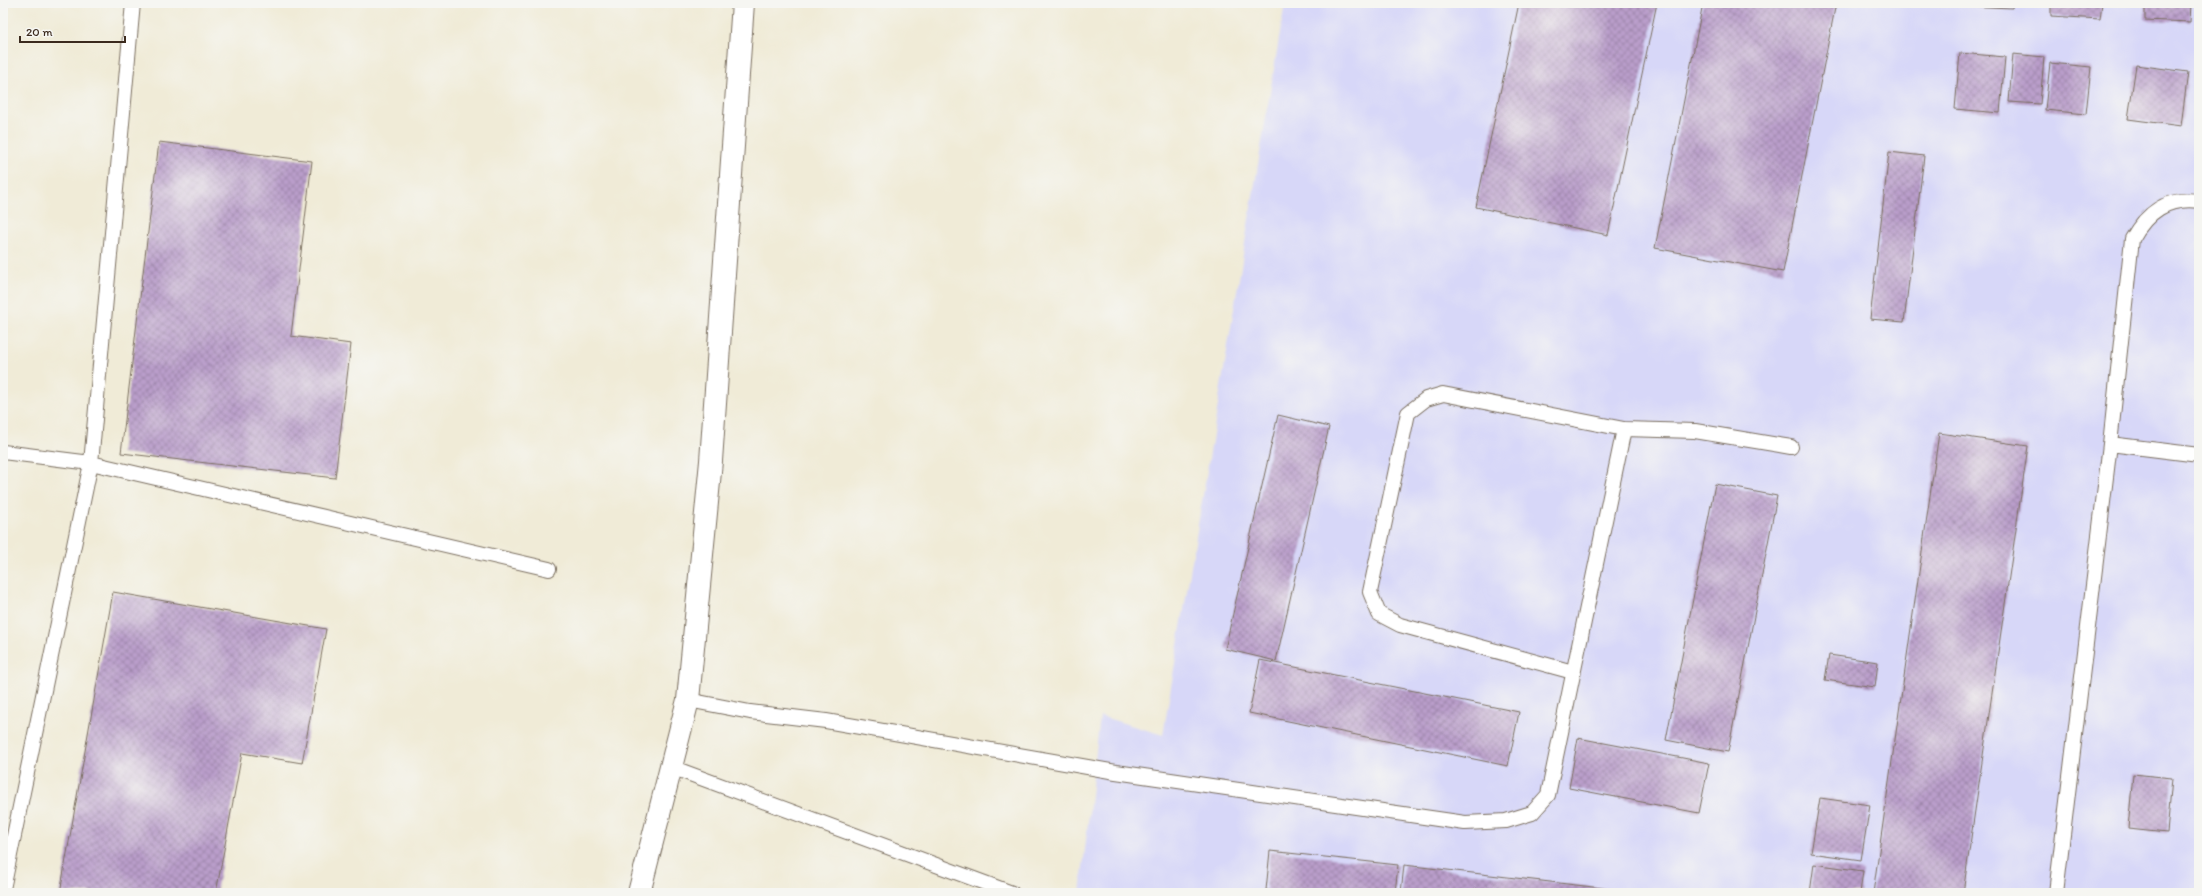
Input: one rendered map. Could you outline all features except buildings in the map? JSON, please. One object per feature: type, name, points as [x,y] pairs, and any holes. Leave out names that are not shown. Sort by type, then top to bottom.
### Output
[{"type":"street","points":[[639,893],[688,700],[711,460],[744,3]]},
{"type":"lane","points":[[3,889],[91,463],[134,3]]},
{"type":"lane","points":[[2056,893],[2110,444],[2132,239],[2142,222],[2156,210],[2173,202],[2199,201]]},
{"type":"lane","points":[[1573,672],[1400,624],[1379,614],[1370,592],[1408,413],[1426,399],[1444,394],[1624,429],[1695,431],[1791,447]]},
{"type":"lane","points":[[688,700],[750,712],[826,721],[1116,772],[1465,823],[1506,821],[1532,812],[1548,795],[1624,429]]},
{"type":"lane","points":[[2110,444],[2199,455]]},
{"type":"lane","points":[[3,452],[91,463],[549,569]]},
{"type":"lane","points":[[671,767],[1012,893]]},
{"type":"shaded area","points":[[1285,3],[2199,3],[2199,893],[1080,893],[1100,716],[1163,735]]}]
